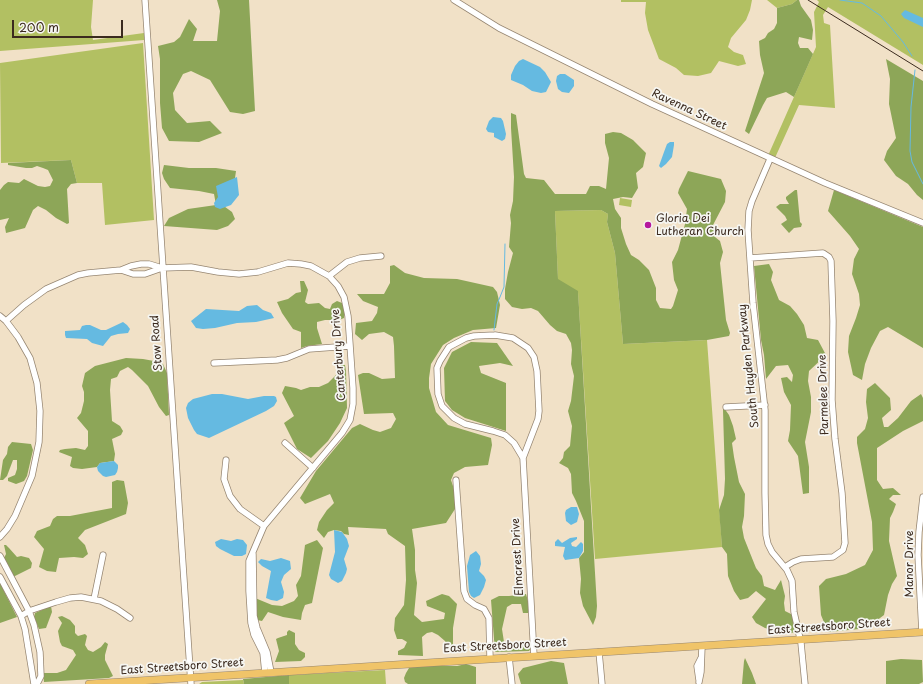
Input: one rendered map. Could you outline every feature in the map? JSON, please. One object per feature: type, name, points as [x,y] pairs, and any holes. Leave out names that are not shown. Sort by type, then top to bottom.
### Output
[{"type":"main road","name":"East Streetsboro Street","points":[[89,684],[190,681],[268,673],[490,658],[922,632]]},
{"type":"street","name":"Stow Road","points":[[145,0],[190,681]]},
{"type":"street","name":"Ravenna Street","points":[[454,0],[499,28],[652,104],[770,159],[923,223]]},
{"type":"street","name":"South Hayden Parkway","points":[[770,159],[749,211],[748,230],[752,303],[765,404],[766,535],[772,552],[785,567],[792,581],[794,612],[800,640],[805,684]]},
{"type":"street","name":"Parmelee Drive","points":[[750,258],[823,253],[829,257],[831,261],[833,321],[832,400],[842,493],[845,543],[843,550],[834,557],[801,559],[785,567]]},
{"type":"street","points":[[330,276],[347,262],[367,256],[381,256]]},
{"type":"street","name":"Canterbury Drive","points":[[121,270],[133,274],[145,274],[162,268],[191,267],[239,274],[258,272],[282,264],[295,263],[311,266],[330,276],[342,292],[346,303],[348,316],[353,388],[351,416],[345,429],[264,526],[253,553],[250,575],[253,619],[267,652],[268,673]]},
{"type":"street","name":"Canterbury Drive","points":[[6,321],[36,295],[64,280],[88,273],[121,270],[141,264],[149,264],[162,268]]},
{"type":"street","points":[[0,316],[6,321],[26,349],[34,370],[39,399],[40,428],[36,458],[25,494],[7,529],[0,537]]},
{"type":"street","name":"Elmcrest Drive","points":[[523,458],[514,443],[505,435],[461,423],[442,406],[438,394],[437,368],[444,353],[455,343],[474,336],[504,336],[520,342],[531,352],[535,361],[539,411],[536,428],[523,458],[534,656]]},
{"type":"street","points":[[214,364],[277,360],[287,358],[309,349],[350,346]]},
{"type":"street","points":[[726,407],[765,404]]},
{"type":"street","points":[[285,443],[313,468]]},
{"type":"street","points":[[226,460],[224,479],[230,496],[240,509],[264,526]]},
{"type":"street","points":[[456,480],[464,592],[467,598],[475,605],[484,609],[489,618],[490,658]]},
{"type":"street","name":"Manor Drive","points":[[922,632],[918,555],[923,497]]},
{"type":"street","points":[[94,599],[101,571],[103,555]]},
{"type":"street","points":[[0,556],[29,611],[40,652],[41,676],[36,684]]},
{"type":"street","points":[[0,577],[21,616],[36,684]]},
{"type":"street","points":[[21,616],[29,611],[70,598],[94,599],[108,604],[130,618]]},
{"type":"street","points":[[700,683],[697,663],[701,658],[702,646]]},
{"type":"street","points":[[599,652],[602,684]]},
{"type":"street","points":[[509,657],[512,684]]},
{"type":"green space","points":[[0,0],[93,0],[91,27],[93,40],[144,33],[144,40],[0,51]]},
{"type":"green space","points":[[217,0],[249,0],[255,111],[243,114],[230,112],[210,80],[191,71],[183,74],[173,93],[175,110],[187,123],[210,121],[222,133],[199,142],[169,141],[162,128],[160,103],[160,59],[158,46],[174,42],[180,37],[189,19],[197,29],[193,41],[217,41],[220,11]]},
{"type":"green space","points":[[621,0],[752,0],[746,20],[731,38],[728,47],[734,52],[743,55],[746,64],[738,66],[719,61],[711,73],[698,76],[684,75],[676,68],[659,59],[648,30],[645,13],[646,2],[621,2]]},
{"type":"green space","points":[[767,0],[797,0],[792,4],[777,8]]},
{"type":"green space","points":[[799,0],[801,6],[811,20],[813,30],[812,40],[799,37],[798,43],[800,48],[808,48],[813,54],[794,97],[786,92],[767,98],[749,134],[745,131],[764,73],[759,41],[765,38],[768,33],[774,29],[777,23],[777,8],[792,4]]},
{"type":"green space","points":[[817,0],[923,0],[923,65],[828,7],[823,15],[824,23],[830,25],[835,108],[799,105],[774,160],[767,158],[816,47],[814,12],[819,2]]},
{"type":"green space","points":[[143,43],[154,220],[105,225],[102,183],[77,183],[71,160],[1,163],[0,63]]},
{"type":"green space","points":[[886,59],[923,81],[923,200],[908,184],[896,176],[884,160],[887,151],[896,138],[889,104],[890,79]]},
{"type":"green space","points":[[511,113],[516,115],[524,174],[526,178],[544,180],[555,194],[586,194],[590,186],[599,186],[606,189],[609,158],[605,143],[605,134],[613,132],[621,133],[633,140],[646,153],[643,167],[636,173],[638,188],[632,198],[623,197],[613,199],[615,209],[621,218],[621,228],[626,244],[631,255],[639,260],[649,270],[656,288],[656,300],[660,308],[671,309],[678,290],[674,280],[672,262],[678,250],[685,224],[687,209],[678,193],[688,171],[721,179],[726,191],[725,202],[713,225],[715,237],[720,241],[723,252],[720,263],[726,320],[730,333],[729,336],[707,340],[623,344],[615,253],[607,222],[608,214],[601,210],[555,211],[558,279],[578,291],[597,606],[596,617],[593,625],[583,606],[580,593],[581,579],[579,558],[584,552],[584,521],[572,493],[571,474],[568,468],[559,463],[563,458],[564,452],[570,446],[572,426],[568,411],[571,401],[574,376],[571,364],[571,343],[566,334],[557,331],[538,311],[531,308],[522,309],[512,307],[505,299],[505,289],[513,253],[509,247],[511,223],[510,215],[513,201],[514,177]]},
{"type":"green space","points":[[71,160],[77,183],[71,184],[67,189],[69,223],[67,224],[56,218],[38,206],[33,210],[25,228],[6,233],[5,227],[9,218],[0,220],[0,190],[4,185],[8,182],[19,183],[24,179],[38,186],[45,187],[50,186],[53,180],[48,170],[43,168],[37,166],[26,168],[8,165],[8,163]]},
{"type":"green space","points":[[164,165],[189,168],[216,168],[236,171],[235,178],[221,204],[232,212],[235,219],[228,226],[217,230],[164,226],[169,218],[188,209],[216,205],[214,194],[170,188],[162,173]]},
{"type":"green space","points":[[797,190],[800,222],[802,224],[801,227],[794,228],[789,233],[781,224],[787,220],[785,216],[776,207],[780,204],[789,204],[786,197]]},
{"type":"green space","points":[[834,190],[923,227],[923,348],[888,327],[880,331],[865,364],[862,380],[853,375],[848,352],[849,336],[860,305],[859,294],[852,274],[854,259],[859,249],[850,236],[828,211]]},
{"type":"green space","points":[[620,198],[632,200],[631,207],[619,205]]},
{"type":"green space","points":[[601,210],[608,214],[607,222],[615,253],[623,344],[707,340],[722,547],[595,559],[578,292],[558,280],[555,211]]},
{"type":"green space","points":[[769,264],[773,272],[771,280],[779,300],[790,306],[797,314],[804,325],[807,338],[818,340],[826,355],[809,371],[808,381],[811,397],[811,412],[805,442],[809,467],[809,493],[803,494],[798,456],[788,441],[791,405],[784,392],[781,378],[787,377],[792,382],[793,375],[788,365],[776,366],[766,379],[754,266]]},
{"type":"green space","points":[[394,265],[405,273],[424,278],[457,279],[493,287],[497,292],[500,305],[496,328],[473,330],[454,338],[443,345],[431,364],[429,388],[436,412],[448,425],[491,438],[492,445],[488,465],[465,467],[454,473],[451,480],[455,492],[455,509],[446,523],[412,529],[417,583],[414,615],[422,622],[444,619],[445,613],[427,606],[426,601],[442,594],[449,596],[457,604],[453,628],[453,651],[450,650],[445,641],[432,632],[427,633],[422,637],[423,656],[398,655],[398,651],[404,648],[407,642],[402,639],[397,639],[394,630],[395,618],[404,605],[406,580],[405,546],[388,534],[386,529],[348,527],[349,535],[344,534],[341,531],[334,530],[328,532],[324,538],[317,530],[319,522],[334,503],[330,494],[305,504],[300,498],[316,471],[352,428],[360,424],[380,432],[391,428],[396,419],[393,413],[364,414],[358,375],[369,373],[382,379],[395,378],[393,337],[384,332],[369,334],[362,340],[355,334],[356,323],[372,321],[377,313],[378,307],[363,301],[357,294],[384,294],[390,283],[390,266]]},
{"type":"green space","points":[[300,281],[304,281],[308,290],[305,302],[308,304],[319,303],[325,308],[330,309],[332,304],[337,301],[342,303],[345,310],[344,318],[339,320],[325,320],[317,322],[317,328],[322,344],[301,348],[301,332],[293,329],[282,313],[277,302],[288,299],[296,293],[301,292]]},
{"type":"green space","points":[[471,342],[497,343],[513,366],[500,363],[479,366],[481,373],[506,383],[506,431],[465,418],[452,410],[445,401],[444,368],[452,352]]},
{"type":"green space","points":[[126,358],[143,359],[163,364],[167,373],[169,415],[166,416],[159,407],[148,386],[132,370],[128,367],[120,371],[117,377],[111,379],[110,390],[112,421],[120,426],[123,431],[121,435],[112,439],[115,454],[114,461],[100,463],[97,467],[82,469],[73,468],[70,466],[72,457],[59,452],[60,450],[76,448],[85,450],[88,446],[88,431],[77,418],[81,413],[84,401],[82,386],[85,373],[95,366]]},
{"type":"green space","points":[[341,365],[345,365],[346,371],[347,408],[340,423],[328,441],[311,458],[297,449],[284,423],[294,416],[282,393],[285,386],[301,390],[310,387],[319,387],[328,383],[339,372],[339,367]]},
{"type":"green space","points":[[875,383],[890,398],[891,410],[882,418],[884,427],[888,427],[898,418],[911,401],[921,394],[923,398],[923,421],[903,431],[877,448],[877,480],[883,489],[893,488],[901,495],[893,495],[889,499],[896,504],[890,518],[889,541],[897,576],[888,595],[884,615],[876,621],[857,620],[859,629],[828,632],[821,615],[819,586],[826,579],[846,574],[865,565],[873,550],[872,522],[857,437],[865,429],[868,418],[866,402],[867,389]]},
{"type":"green space","points":[[724,408],[729,415],[733,426],[736,439],[732,443],[734,457],[739,482],[745,494],[742,527],[744,538],[756,568],[762,576],[764,586],[775,590],[781,580],[785,596],[785,611],[793,615],[796,632],[791,633],[776,631],[765,628],[756,623],[752,617],[766,599],[756,591],[748,598],[740,600],[734,591],[728,576],[727,554],[722,547],[719,510],[724,495],[725,479]]},
{"type":"green space","points":[[12,442],[31,444],[33,450],[27,476],[24,481],[16,484],[8,481],[8,478],[15,475],[17,460],[13,460],[7,476],[3,480],[0,480],[3,460],[7,454],[8,447]]},
{"type":"green space","points":[[117,480],[124,481],[128,503],[126,514],[85,530],[78,538],[85,545],[88,554],[83,558],[59,558],[56,572],[47,571],[39,567],[44,549],[34,537],[37,531],[50,526],[53,519],[57,516],[70,516],[112,508],[112,482]]},
{"type":"green space","points":[[317,540],[323,548],[312,603],[305,605],[301,620],[283,617],[268,612],[262,621],[257,620],[255,598],[272,605],[282,606],[294,601],[298,596],[296,585],[301,576],[305,545]]},
{"type":"green space","points":[[4,545],[6,545],[17,557],[21,556],[29,558],[32,563],[31,568],[13,577],[4,558],[6,554]]},
{"type":"green space","points":[[0,583],[17,617],[0,623]]},
{"type":"green space","points":[[526,594],[528,601],[528,613],[523,613],[521,604],[512,604],[507,607],[502,629],[504,642],[525,643],[532,647],[529,651],[495,652],[491,600],[499,596]]},
{"type":"green space","points":[[51,606],[52,612],[46,628],[39,629],[34,617],[35,613]]},
{"type":"green space","points":[[62,616],[70,620],[75,626],[75,633],[78,636],[85,634],[87,636],[85,645],[88,650],[93,652],[101,647],[105,642],[108,644],[105,660],[113,676],[109,678],[44,682],[43,673],[57,673],[66,670],[76,655],[73,650],[62,646],[60,642],[58,631],[62,623],[58,617]]},
{"type":"green space","points":[[289,630],[295,633],[295,644],[299,650],[305,653],[305,657],[301,661],[275,662],[279,651],[276,639],[287,635]]},
{"type":"green space","points":[[745,658],[752,673],[756,684],[742,684]]},
{"type":"green space","points":[[901,659],[922,660],[923,682],[919,684],[886,684],[886,661]]},
{"type":"green space","points":[[551,661],[564,663],[568,684],[521,684],[518,674],[523,668]]},
{"type":"green space","points":[[466,664],[476,667],[476,684],[408,684],[405,682],[404,678],[409,668],[416,666],[457,666]]},
{"type":"green space","points":[[385,670],[386,684],[289,684],[289,675]]},
{"type":"green space","points":[[289,675],[289,684],[244,684],[243,679]]},
{"type":"green space","points":[[243,680],[244,684],[199,684],[202,682]]},
{"type":"water","points":[[905,10],[923,18],[923,27],[904,18],[901,14]]},
{"type":"water","points":[[523,59],[540,67],[545,72],[551,82],[546,92],[541,93],[532,91],[511,80],[511,75],[515,66]]},
{"type":"water","points":[[560,74],[565,74],[574,80],[574,86],[569,93],[562,92],[558,89],[556,81],[557,76]]},
{"type":"water","points":[[493,117],[501,118],[503,121],[506,134],[505,139],[502,141],[494,137],[494,133],[488,132],[486,129],[489,121]]},
{"type":"water","points":[[674,142],[672,157],[661,168],[659,166],[667,144]]},
{"type":"water","points":[[237,177],[239,195],[231,205],[220,209],[215,207],[214,203],[218,197],[216,186]]},
{"type":"water","points":[[257,305],[263,310],[271,313],[274,318],[203,329],[196,328],[191,321],[206,309],[239,311],[247,306]]},
{"type":"water","points":[[123,322],[130,329],[128,333],[111,336],[103,346],[92,343],[87,339],[66,338],[65,335],[65,331],[80,330],[82,326],[86,325],[90,325],[101,330],[106,330]]},
{"type":"water","points":[[212,394],[222,394],[248,399],[274,396],[276,397],[277,401],[274,406],[266,411],[209,438],[197,434],[188,418],[186,408],[188,403],[193,399]]},
{"type":"water","points":[[114,461],[118,465],[115,475],[106,477],[98,471],[97,467],[100,463]]},
{"type":"water","points":[[571,507],[577,507],[579,514],[577,522],[571,525],[566,521],[565,513],[566,510]]},
{"type":"water","points":[[334,530],[342,532],[347,539],[349,546],[344,559],[347,569],[346,573],[342,581],[338,583],[331,579],[329,575],[335,552]]},
{"type":"water","points":[[577,537],[577,539],[571,543],[572,546],[576,547],[581,542],[583,544],[583,551],[579,558],[565,560],[563,556],[565,547],[555,546],[555,542],[558,539],[562,543],[570,538]]},
{"type":"water","points":[[221,539],[231,541],[237,539],[243,540],[247,545],[246,554],[242,556],[234,556],[220,549],[216,546],[215,542]]},
{"type":"water","points":[[476,551],[480,556],[481,564],[479,571],[486,580],[480,595],[474,598],[469,592],[467,566],[470,555]]},
{"type":"water","points":[[281,558],[290,561],[291,569],[284,575],[281,582],[284,592],[283,598],[277,601],[266,598],[271,571],[258,562],[261,559],[270,561]]},
{"type":"waterway","points":[[840,0],[862,3],[881,16],[903,42],[912,56]]},
{"type":"waterway","points":[[915,70],[911,107],[910,151],[912,162],[923,184]]},
{"type":"waterway","points":[[494,330],[497,304],[504,287],[505,244]]},
{"type":"railway","points":[[808,0],[923,71]]},
{"type":"place","name":"Gloria Dei Lutheran Church","points":[[648,225]]}]
